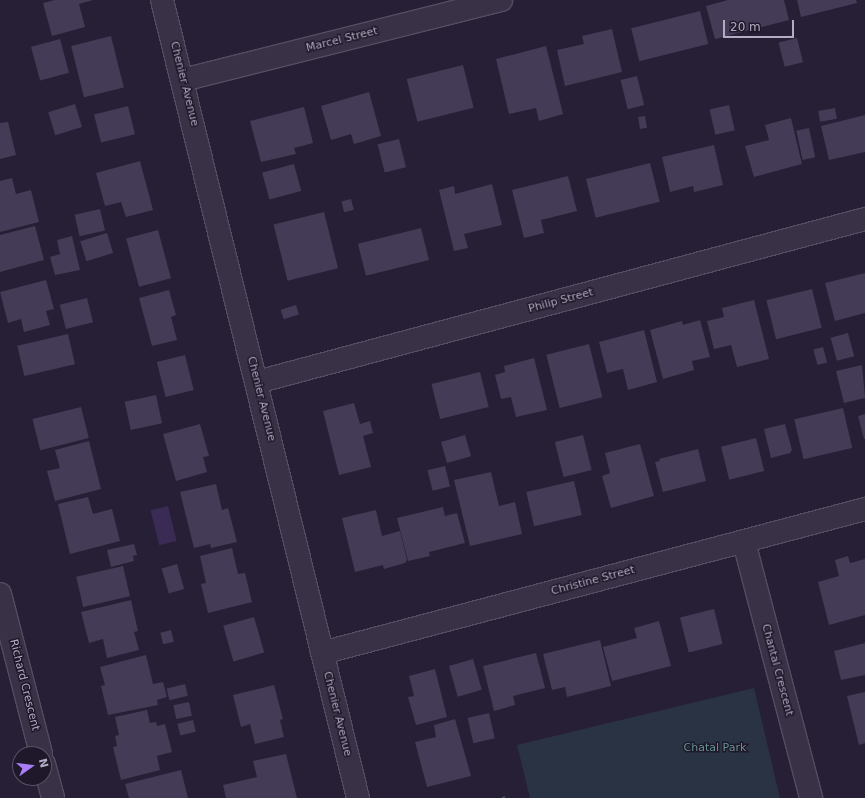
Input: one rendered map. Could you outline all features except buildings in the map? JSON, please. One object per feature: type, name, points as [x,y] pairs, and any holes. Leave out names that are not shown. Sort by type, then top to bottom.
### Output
[{"type":"street","name":"Chenier Avenue","points":[[162,0],[183,80],[358,798]]},
{"type":"street","name":"Marcel Street","points":[[183,80],[501,0]]},
{"type":"street","name":"Philip Street","points":[[257,382],[865,219]]},
{"type":"street","name":"Christine Street","points":[[322,653],[865,509]]},
{"type":"street","name":"Chantal Crescent","points":[[744,542],[811,798]]},
{"type":"street","name":"Richard Crescent","points":[[0,594],[39,746]]},
{"type":"street","points":[[50,786],[53,798]]},
{"type":"path","points":[[502,798],[506,797]]},
{"type":"green space","name":"Chatal Park","points":[[754,688],[780,798],[530,798],[517,745]]},
{"type":"shaded area","points":[[168,506],[177,541],[159,545],[151,510]]}]
